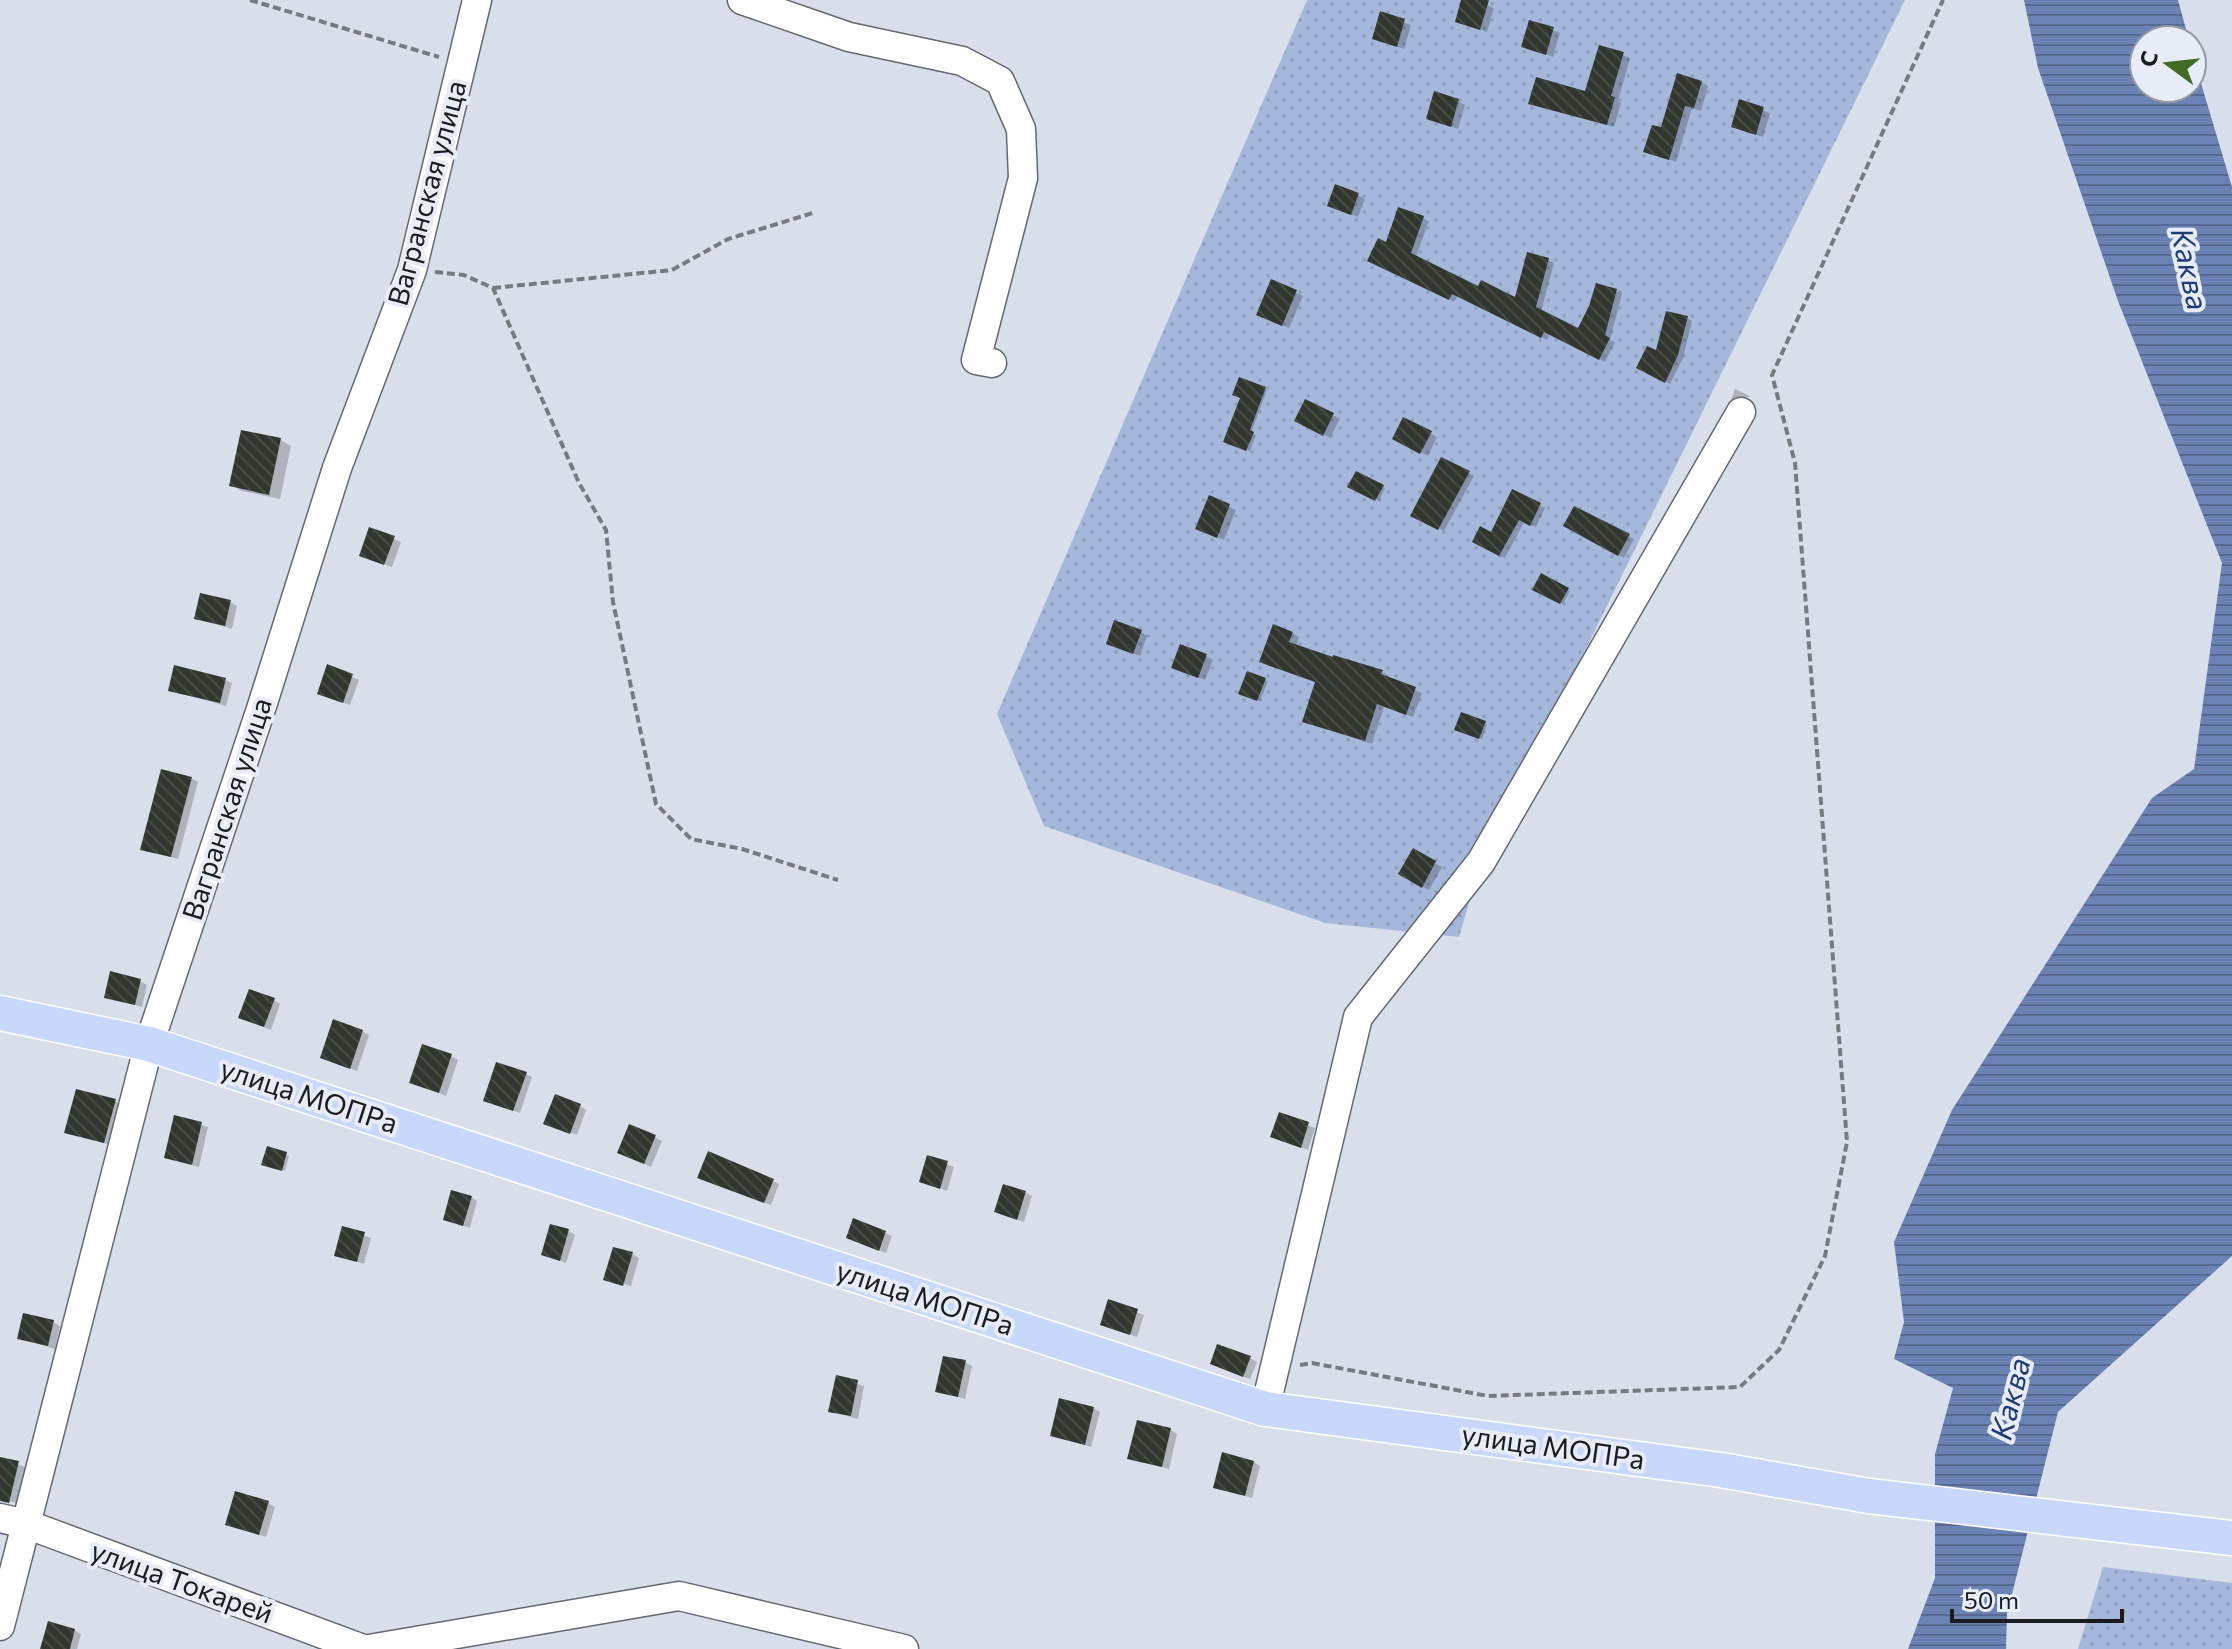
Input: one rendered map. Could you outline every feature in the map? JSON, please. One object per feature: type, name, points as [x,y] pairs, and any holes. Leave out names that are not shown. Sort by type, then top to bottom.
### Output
[{"type":"main road","name":"улица МОПРа","points":[[0,1013],[149,1044],[1265,1409],[1721,1470],[1869,1496],[2232,1538]]},
{"type":"street","name":"Вагранская улица","points":[[0,1626],[13,1521],[149,1044],[261,709],[337,468],[412,270],[477,0]]},
{"type":"street","points":[[742,0],[849,37],[962,61],[1000,81],[1021,129],[1023,178],[976,360],[992,363]]},
{"type":"street","points":[[1265,1409],[1358,1017],[1481,862],[1741,412]]},
{"type":"street","name":"улица Токарей","points":[[13,1521],[366,1649],[679,1596],[904,1649]]},
{"type":"path","points":[[250,0],[461,63]]},
{"type":"path","points":[[1274,1369],[1312,1363],[1488,1396],[1740,1387],[1779,1350],[1786,1337],[1825,1256],[1847,1142],[1795,463],[1772,375],[1943,0]]},
{"type":"path","points":[[412,270],[464,275],[493,288],[672,270],[728,239],[816,212]]},
{"type":"path","points":[[493,288],[579,483],[606,530],[613,602],[656,804],[691,839],[742,849],[838,880]]},
{"type":"shaded area","points":[[1307,0],[1905,0],[1481,862],[1459,937],[1325,923],[1044,826],[997,714]]},
{"type":"shaded area","points":[[2103,1567],[2232,1583],[2232,1649],[2078,1649]]},
{"type":"water","name":"Каква","points":[[2024,0],[2178,0],[2185,24],[2128,24],[2128,104],[2207,104],[2232,187],[2232,1256],[2058,1412],[2007,1614],[2006,1649],[1908,1649],[1935,1578],[1935,1454],[1953,1388],[1894,1359],[1904,1322],[1894,1242],[1952,1110],[2152,798],[2194,769],[2222,563],[2118,301],[2038,68]]},
{"type":"building","points":[[1461,0],[1489,0],[1480,30],[1455,22]]},
{"type":"building","points":[[1380,11],[1405,19],[1397,47],[1372,39]]},
{"type":"building","points":[[1529,20],[1554,27],[1546,55],[1521,47]]},
{"type":"building","points":[[1599,45],[1624,52],[1611,96],[1615,97],[1607,125],[1528,104],[1536,77],[1585,91]]},
{"type":"building","points":[[1677,73],[1702,81],[1694,108],[1685,106],[1669,160],[1643,152],[1652,125],[1661,127]]},
{"type":"building","points":[[1434,91],[1459,99],[1451,127],[1426,119]]},
{"type":"building","points":[[1739,99],[1764,107],[1756,135],[1731,127]]},
{"type":"building","points":[[1335,184],[1359,193],[1351,215],[1327,206]]},
{"type":"building","points":[[1398,207],[1424,216],[1411,253],[1478,286],[1481,280],[1515,297],[1527,252],[1549,258],[1536,307],[1578,328],[1596,283],[1617,289],[1605,335],[1610,338],[1599,360],[1544,332],[1541,338],[1452,294],[1449,300],[1367,261],[1378,238],[1386,242]]},
{"type":"building","points":[[1271,279],[1297,290],[1282,326],[1256,315]]},
{"type":"building","points":[[1666,311],[1688,316],[1678,355],[1665,383],[1636,368],[1647,346],[1656,350]]},
{"type":"building","points":[[1239,377],[1266,387],[1250,430],[1254,432],[1246,451],[1223,442],[1240,398],[1232,395]]},
{"type":"building","points":[[1305,399],[1334,413],[1323,436],[1294,421]]},
{"type":"building","points":[[1403,417],[1432,431],[1420,454],[1392,439]]},
{"type":"building","points":[[241,430],[281,438],[269,495],[229,486]]},
{"type":"building","points":[[1441,457],[1470,471],[1438,530],[1410,516]]},
{"type":"building","points":[[1356,471],[1384,485],[1375,501],[1347,487]]},
{"type":"building","points":[[1512,489],[1541,503],[1530,526],[1519,520],[1499,556],[1472,542],[1480,526],[1491,532]]},
{"type":"building","points":[[1209,495],[1230,504],[1217,538],[1195,529]]},
{"type":"building","points":[[1574,506],[1630,534],[1618,556],[1563,526]]},
{"type":"building","points":[[369,527],[395,536],[384,565],[359,556]]},
{"type":"building","points":[[1541,573],[1569,588],[1560,604],[1532,590]]},
{"type":"building","points":[[200,593],[231,600],[225,626],[194,619]]},
{"type":"building","points":[[1114,620],[1142,630],[1133,654],[1106,644]]},
{"type":"building","points":[[1273,624],[1293,632],[1289,642],[1383,670],[1381,674],[1416,687],[1406,715],[1377,704],[1365,741],[1302,722],[1315,682],[1259,662]]},
{"type":"building","points":[[1180,644],[1207,654],[1198,678],[1171,668]]},
{"type":"building","points":[[327,664],[353,674],[343,703],[317,694]]},
{"type":"building","points":[[174,665],[226,678],[220,703],[168,691]]},
{"type":"building","points":[[1247,671],[1266,678],[1257,701],[1238,694]]},
{"type":"building","points":[[1461,712],[1486,721],[1479,739],[1454,730]]},
{"type":"building","points":[[161,769],[192,777],[171,857],[140,850]]},
{"type":"building","points":[[1413,848],[1436,861],[1422,888],[1398,874]]},
{"type":"building","points":[[110,971],[141,979],[135,1005],[104,998]]},
{"type":"building","points":[[249,989],[275,998],[264,1027],[238,1018]]},
{"type":"building","points":[[333,1019],[363,1030],[350,1069],[320,1058]]},
{"type":"building","points":[[422,1044],[452,1054],[439,1093],[409,1083]]},
{"type":"building","points":[[496,1062],[527,1072],[513,1111],[483,1101]]},
{"type":"building","points":[[76,1089],[116,1099],[104,1143],[64,1133]]},
{"type":"building","points":[[555,1094],[581,1104],[570,1134],[543,1124]]},
{"type":"building","points":[[1279,1112],[1309,1122],[1301,1148],[1270,1137]]},
{"type":"building","points":[[174,1115],[202,1122],[192,1165],[164,1158]]},
{"type":"building","points":[[629,1124],[656,1135],[644,1164],[617,1153]]},
{"type":"building","points":[[267,1146],[287,1152],[282,1171],[261,1165]]},
{"type":"building","points":[[708,1151],[774,1179],[764,1203],[697,1178]]},
{"type":"building","points":[[927,1155],[948,1161],[940,1189],[919,1182]]},
{"type":"building","points":[[1003,1184],[1026,1191],[1017,1220],[994,1212]]},
{"type":"building","points":[[451,1190],[472,1196],[463,1226],[443,1220]]},
{"type":"building","points":[[853,1218],[886,1231],[879,1251],[846,1238]]},
{"type":"building","points":[[550,1224],[569,1229],[560,1261],[541,1255]]},
{"type":"building","points":[[342,1226],[365,1232],[357,1262],[334,1256]]},
{"type":"building","points":[[613,1247],[633,1252],[623,1286],[603,1280]]},
{"type":"building","points":[[1108,1299],[1138,1309],[1130,1335],[1100,1325]]},
{"type":"building","points":[[23,1313],[54,1320],[48,1346],[17,1339]]},
{"type":"building","points":[[1217,1344],[1251,1356],[1243,1377],[1210,1364]]},
{"type":"building","points":[[943,1356],[966,1360],[958,1397],[935,1392]]},
{"type":"building","points":[[836,1375],[858,1380],[851,1416],[828,1412]]},
{"type":"building","points":[[1059,1398],[1094,1407],[1085,1445],[1050,1436]]},
{"type":"building","points":[[1137,1420],[1171,1428],[1162,1467],[1127,1459]]},
{"type":"building","points":[[1222,1452],[1254,1461],[1245,1496],[1213,1488]]},
{"type":"building","points":[[0,1457],[19,1461],[9,1503],[0,1501]]},
{"type":"building","points":[[235,1491],[269,1501],[259,1535],[225,1525]]},
{"type":"building","points":[[48,1621],[75,1629],[70,1649],[40,1649]]}]
